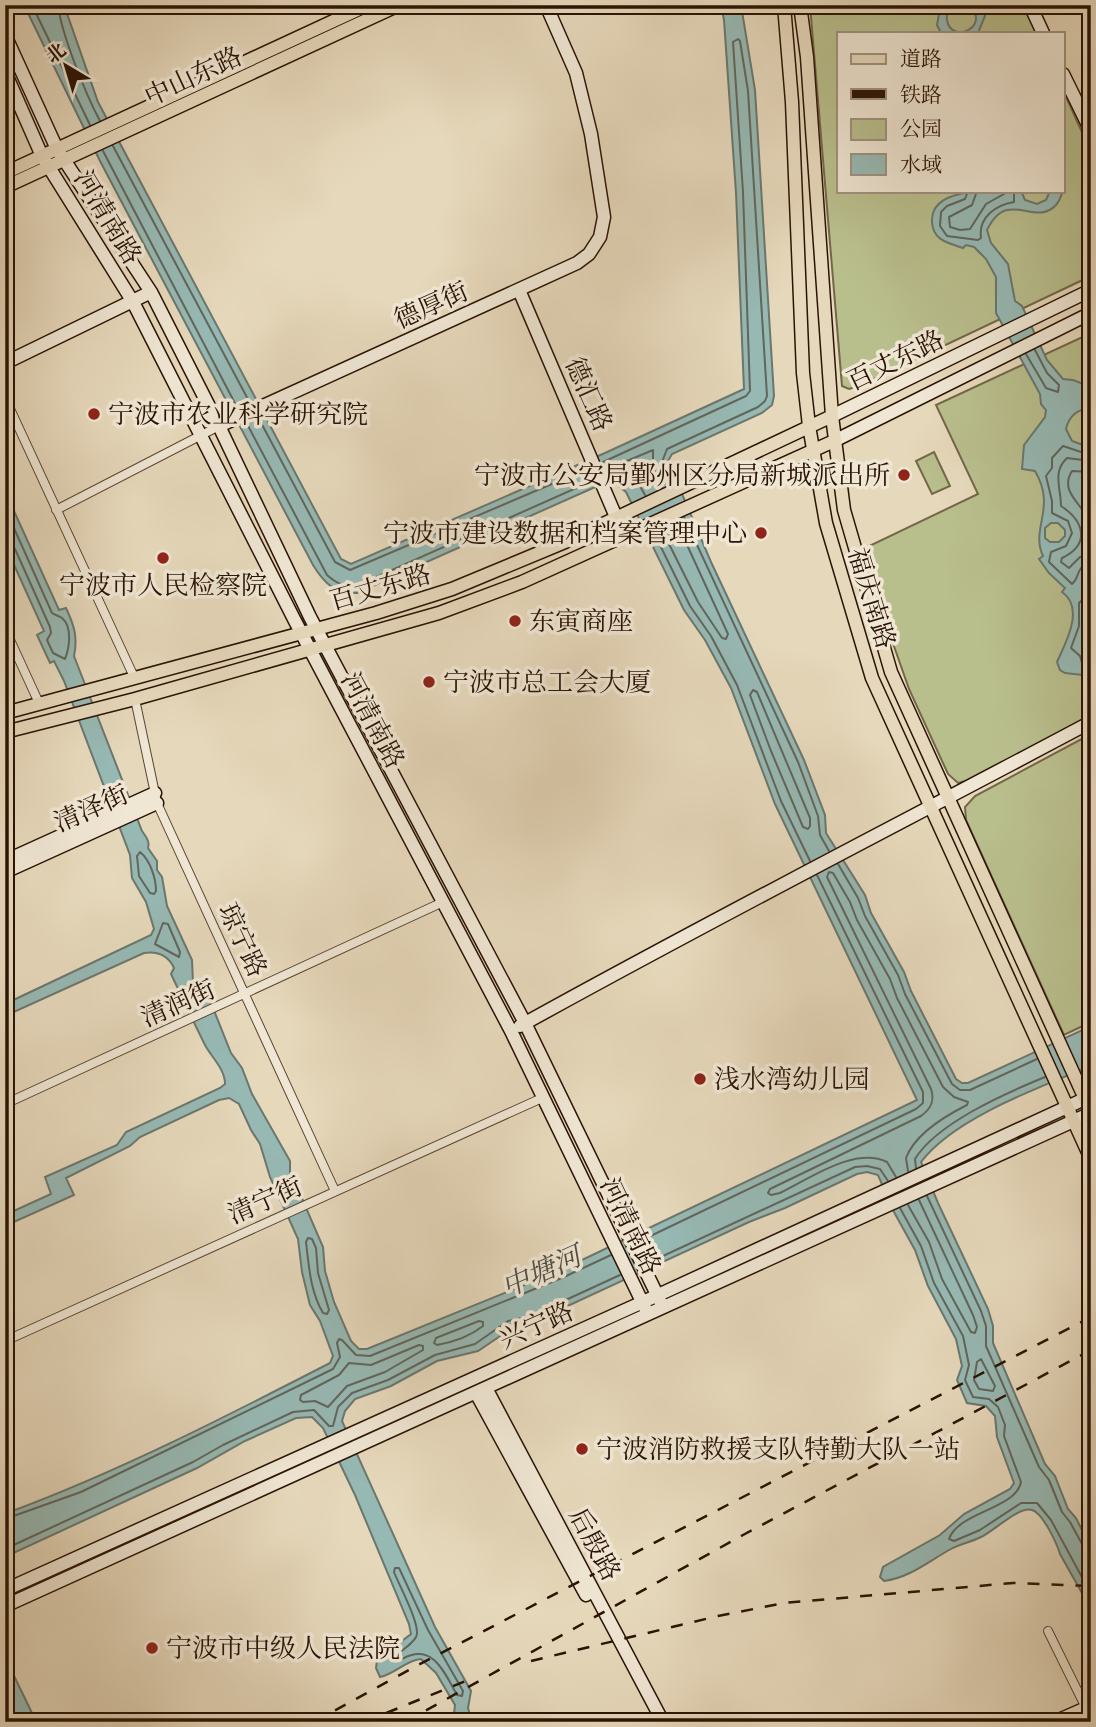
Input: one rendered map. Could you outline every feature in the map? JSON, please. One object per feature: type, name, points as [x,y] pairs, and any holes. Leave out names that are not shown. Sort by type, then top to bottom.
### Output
[{"type":"main road","name":"中山东路","points":[[61,155],[369,5]]},
{"type":"main road","name":"中山东路","points":[[5,173],[47,161],[399,5]]},
{"type":"main road","name":"德厚街","points":[[219,426],[577,264],[589,254],[600,237],[604,217],[591,134],[576,73],[546,5]]},
{"type":"main road","name":"福庆南路","points":[[784,5],[791,79],[803,373],[809,426],[826,523],[872,678],[1091,1159]]},
{"type":"main road","name":"福庆南路","points":[[800,5],[807,57],[834,441],[844,509],[891,673],[1070,1067],[1088,1098],[1091,1113]]},
{"type":"main road","points":[[1030,5],[1043,32]]},
{"type":"main road","name":"河清南路","points":[[5,35],[61,155],[150,292],[219,426],[325,646],[524,1023],[660,1301]]},
{"type":"main road","name":"河清南路","points":[[5,72],[47,161],[133,302],[301,633],[511,1031],[646,1308]]},
{"type":"main road","points":[[1064,76],[1091,131]]},
{"type":"main road","name":"中山东路","points":[[5,187],[47,161]]},
{"type":"main road","name":"德汇路","points":[[519,290],[616,517]]},
{"type":"main road","name":"百丈东路","points":[[5,713],[376,613],[472,582],[518,564],[832,416],[1091,290]]},
{"type":"main road","points":[[5,363],[150,292]]},
{"type":"main road","name":"百丈东路","points":[[5,732],[325,646],[439,613],[480,598],[834,441],[1091,313]]},
{"type":"main road","points":[[511,1031],[802,873],[1091,722]]},
{"type":"main road","name":"清泽街","points":[[5,861],[156,798]]},
{"type":"main road","name":"清泽街","points":[[5,872],[156,798]]},
{"type":"main road","points":[[5,1606],[359,1438],[481,1390],[883,1192],[1088,1098]]},
{"type":"main road","points":[[660,1301],[888,1205],[1091,1113]]},
{"type":"main road","name":"兴宁路","points":[[359,1438],[646,1308]]},
{"type":"main road","name":"后殷路","points":[[481,1390],[655,1722]]},
{"type":"main road","name":"后殷路","points":[[481,1390],[663,1722]]},
{"type":"main road","points":[[5,1590],[322,1455]]},
{"type":"main road","points":[[1054,1722],[1089,1714]]},
{"type":"main road","points":[[1080,1722],[1089,1714]]},
{"type":"street","points":[[5,398],[135,679]]},
{"type":"street","name":"德厚街","points":[[56,510],[219,426]]},
{"type":"street","points":[[5,629],[39,703]]},
{"type":"street","name":"琼宁路","points":[[135,699],[156,798],[335,1191]]},
{"type":"street","name":"清润街","points":[[5,1104],[443,902]]},
{"type":"street","name":"清宁街","points":[[5,1341],[542,1098]]},
{"type":"street","points":[[1048,1631],[1089,1714]]},
{"type":"green space","points":[[810,5],[1024,5],[1037,32],[837,32],[837,192],[1064,192],[1064,92],[1091,152],[1091,276],[859,386],[849,389],[842,386]]},
{"type":"green space","points":[[1091,333],[1091,715],[973,779],[958,783],[948,774],[909,689],[882,612],[865,548],[978,494],[936,405]]},
{"type":"green space","points":[[934,452],[950,486],[932,494],[916,461]]},
{"type":"green space","points":[[1091,734],[1091,1022],[1064,1035],[966,820],[965,807],[975,796]]},
{"type":"water","points":[[24,5],[64,5],[98,102],[341,559],[351,564],[744,389],[736,193],[721,5],[741,5],[755,90],[774,396],[772,405],[762,413],[672,454],[668,461],[711,562],[804,760],[825,815],[826,833],[865,895],[871,913],[904,972],[956,1079],[968,1083],[1091,1026],[1091,1066],[999,1105],[954,1131],[921,1162],[988,1309],[993,1326],[993,1343],[1045,1464],[1055,1476],[1068,1509],[1076,1518],[1091,1548],[1091,1609],[1049,1529],[1032,1510],[1020,1512],[981,1537],[951,1549],[910,1573],[884,1581],[880,1577],[883,1567],[940,1535],[964,1514],[1010,1489],[1014,1483],[997,1437],[995,1416],[986,1406],[967,1403],[957,1380],[962,1366],[956,1339],[928,1286],[915,1250],[878,1175],[867,1172],[749,1222],[533,1322],[512,1328],[478,1351],[437,1361],[391,1386],[355,1399],[345,1411],[342,1421],[435,1627],[471,1691],[468,1708],[472,1722],[453,1722],[455,1705],[436,1673],[421,1659],[380,1677],[376,1668],[377,1660],[411,1634],[409,1624],[355,1495],[323,1428],[312,1417],[296,1418],[245,1441],[197,1468],[5,1557],[7,1513],[90,1480],[171,1443],[330,1363],[333,1356],[320,1321],[310,1305],[298,1239],[270,1177],[260,1144],[239,1104],[229,1098],[219,1100],[140,1137],[130,1146],[66,1178],[74,1195],[5,1226],[5,1215],[51,1194],[45,1177],[117,1145],[126,1132],[225,1084],[221,1068],[205,1045],[171,974],[174,968],[166,957],[158,953],[144,953],[5,1016],[5,1004],[151,935],[154,929],[146,902],[132,878],[130,855],[64,681],[54,661],[50,663],[37,635],[44,631],[5,545],[5,480],[13,497],[9,500],[59,610],[66,608],[71,620],[75,631],[74,656],[148,841],[148,848],[157,861],[167,906],[192,960],[193,983],[203,989],[211,1003],[231,1053],[242,1068],[252,1094],[290,1161],[290,1186],[301,1196],[323,1247],[325,1271],[334,1302],[351,1341],[359,1349],[367,1349],[561,1270],[917,1100],[775,804],[731,688],[705,640],[684,610],[626,492],[611,480],[357,593],[342,592],[331,586],[313,565],[100,161]]},
{"type":"water","points":[[940,5],[954,5],[948,12],[947,20],[955,31],[962,32],[940,32],[937,25]]},
{"type":"water","points":[[969,5],[983,5],[985,16],[978,32],[962,32],[973,26],[976,20]]},
{"type":"water","points":[[1021,192],[1025,200],[1037,204],[1046,200],[1050,192],[1062,192],[1058,203],[1050,210],[1038,213],[1013,209],[1003,211],[987,230],[991,243],[1008,264],[1015,301],[1022,306],[1047,360],[1063,379],[1091,387],[1091,391],[1084,393],[1083,398],[1086,403],[1091,403],[1091,408],[1075,414],[1066,429],[1072,441],[1091,448],[1091,569],[1085,574],[1083,583],[1091,600],[1091,676],[1065,673],[1060,670],[1057,662],[1072,625],[1072,607],[1062,592],[1065,588],[1039,559],[1043,556],[1039,536],[1044,496],[1035,471],[1022,469],[1024,445],[1045,417],[1046,410],[996,313],[996,277],[986,259],[974,247],[966,245],[963,248],[943,240],[935,233],[932,222],[934,210],[942,202],[967,193]],"holes":[[[1051,523],[1058,523],[1065,530],[1065,536],[1059,542],[1050,542],[1045,538],[1045,528]]]},
{"type":"water","points":[[5,1655],[12,1672],[36,1722],[6,1722]]},
{"type":"railway","points":[[314,1722],[418,1665],[1091,1317]]},
{"type":"railway","points":[[405,1722],[743,1535],[1091,1350]]},
{"type":"railway","points":[[531,1661],[784,1603],[1013,1583],[1091,1586]]},
{"type":"railway","points":[[364,1722],[468,1680]]},
{"type":"place","name":"宁波市农业科学研究院","points":[[94,414]]},
{"type":"place","name":"宁波市公安局鄞州区分局新城派出所","points":[[904,475]]},
{"type":"place","name":"宁波市建设数据和档案管理中心","points":[[761,533]]},
{"type":"place","name":"宁波市人民检察院","points":[[163,558]]},
{"type":"place","name":"东寅商座","points":[[515,621]]},
{"type":"place","name":"宁波市总工会大厦","points":[[429,682]]},
{"type":"place","name":"浅水湾幼儿园","points":[[700,1079]]},
{"type":"place","name":"宁波消防救援支队特勤大队一站","points":[[582,1449]]},
{"type":"place","name":"宁波市中级人民法院","points":[[152,1648]]},
{"type":"water label","name":"中塘河","points":[[541,1271]]}]
